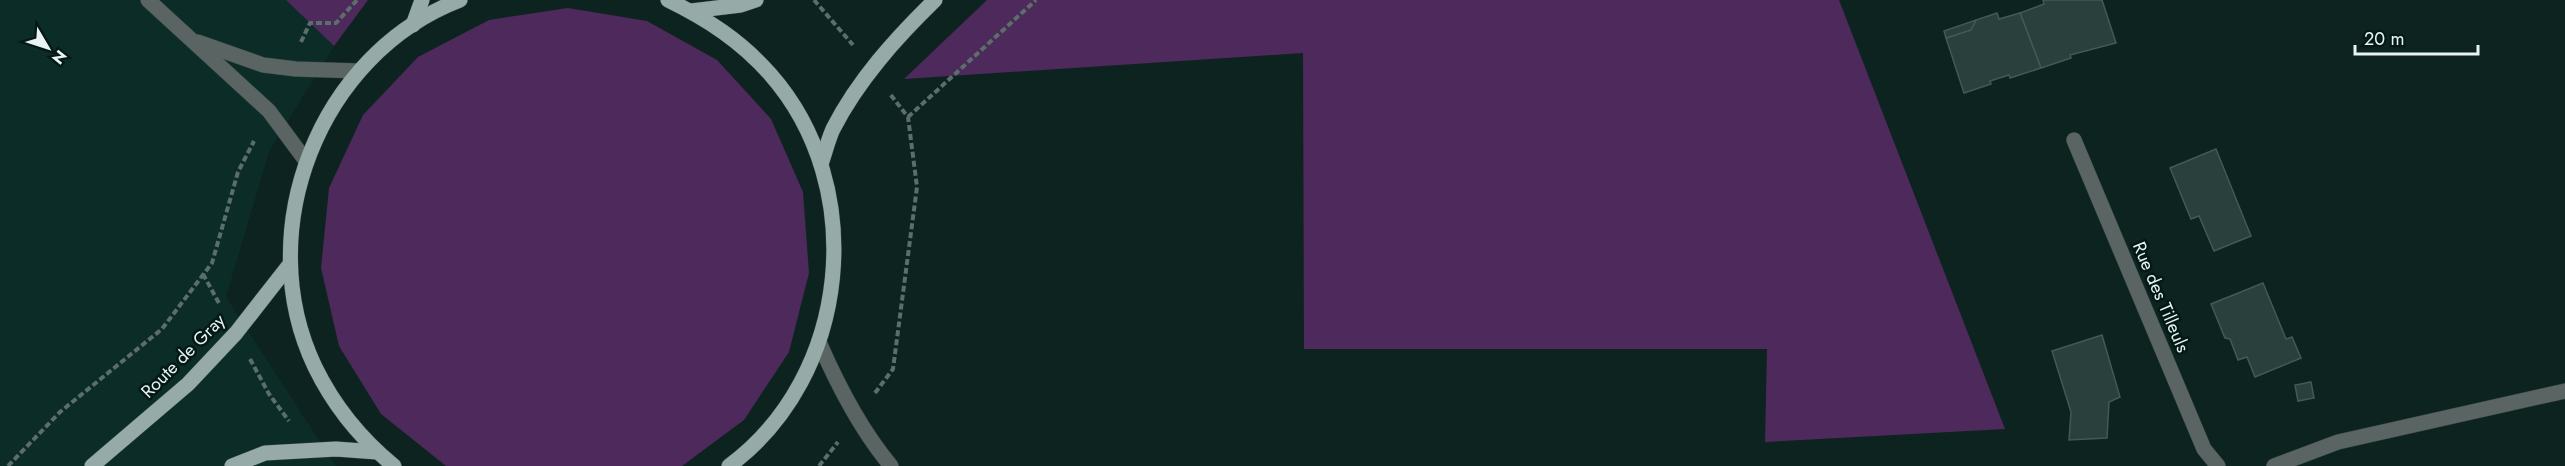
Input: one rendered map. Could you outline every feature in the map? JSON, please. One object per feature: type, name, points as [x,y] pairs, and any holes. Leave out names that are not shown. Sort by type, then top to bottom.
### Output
[{"type":"main road","points":[[412,25],[422,0]]},
{"type":"main road","points":[[394,466],[377,452],[352,425],[332,397],[315,366],[297,311],[290,264],[291,230],[306,161],[319,129],[338,99],[359,71],[384,46],[412,25],[460,0]]},
{"type":"main road","points":[[668,0],[721,29],[771,75],[802,123],[821,164],[829,193],[835,253],[828,313],[819,342],[799,386],[785,407],[754,445],[729,466]]},
{"type":"main road","points":[[691,11],[741,5],[756,0]]},
{"type":"main road","points":[[821,164],[832,130],[872,69],[898,36],[935,0]]},
{"type":"main road","name":"Route de Gray","points":[[92,466],[188,384],[236,333],[290,264]]},
{"type":"main road","points":[[232,466],[265,453],[377,452]]},
{"type":"street","points":[[148,0],[269,111],[306,161]]},
{"type":"street","points":[[193,40],[263,65],[297,69],[359,71]]},
{"type":"street","name":"Rue des Tilleuls","points":[[2074,140],[2204,449],[2218,466]]},
{"type":"street","points":[[819,342],[869,440],[891,466]]},
{"type":"street","points":[[2274,466],[2338,442],[2565,391]]},
{"type":"path","points":[[814,0],[839,26],[908,117],[917,187],[893,369],[819,466]]},
{"type":"path","points":[[908,117],[1036,0]]},
{"type":"path","points":[[8,466],[60,412],[162,328],[212,263],[238,172],[269,111]]},
{"type":"path","points":[[203,274],[269,394],[310,451]]},
{"type":"shaded area","points":[[0,0],[286,0],[334,46],[269,152],[226,297],[336,466],[0,466]]},
{"type":"shaded area","points":[[286,0],[368,0],[334,46]]},
{"type":"shaded area","points":[[987,0],[1839,0],[2005,429],[1765,442],[1767,349],[1304,349],[1303,53],[904,79]]},
{"type":"shaded area","points":[[568,8],[647,21],[717,60],[771,119],[803,192],[809,273],[789,352],[744,420],[682,466],[446,466],[381,414],[339,346],[321,268],[329,188],[363,115],[418,57],[489,20]]},
{"type":"building","points":[[2043,0],[2102,0],[2116,43],[2070,55],[2071,58],[2041,68],[2020,13],[2044,4]]},
{"type":"building","points":[[1997,13],[1999,19],[2020,13],[2041,68],[2010,78],[2009,75],[1990,81],[1991,84],[1964,93],[1946,38],[1971,30],[1976,20]]},
{"type":"building","points":[[1976,20],[1971,30],[1946,38],[1944,31]]},
{"type":"building","points":[[2216,149],[2251,236],[2214,251],[2199,216],[2191,219],[2170,168]]},
{"type":"building","points":[[2263,283],[2286,339],[2292,337],[2301,358],[2255,377],[2247,357],[2238,360],[2230,339],[2225,338],[2211,304]]},
{"type":"building","points":[[2102,335],[2120,397],[2109,402],[2107,438],[2069,440],[2071,412],[2052,351]]},
{"type":"building","points":[[2311,382],[2314,398],[2298,401],[2295,385]]}]
